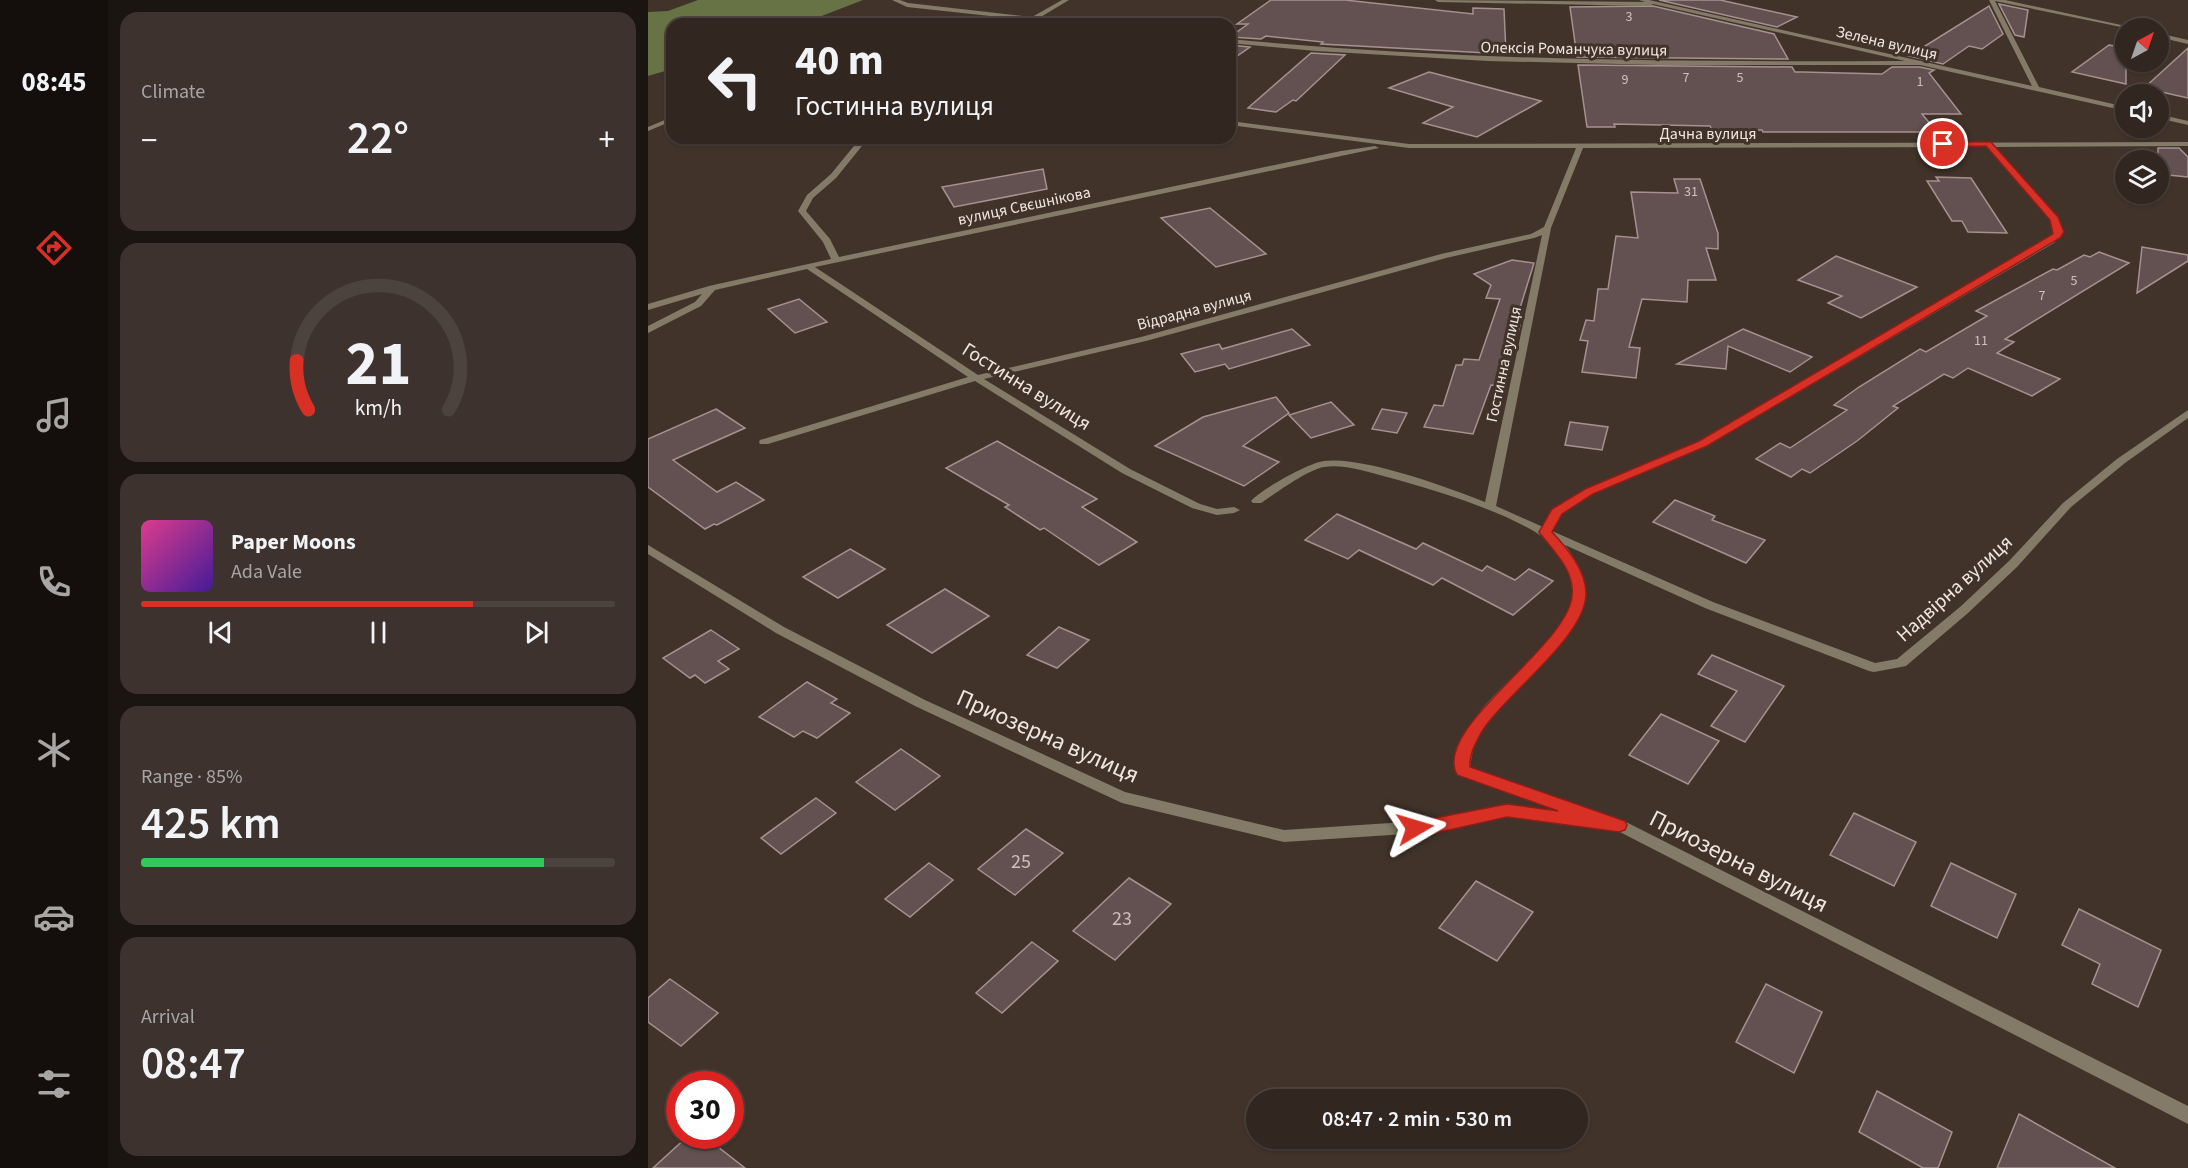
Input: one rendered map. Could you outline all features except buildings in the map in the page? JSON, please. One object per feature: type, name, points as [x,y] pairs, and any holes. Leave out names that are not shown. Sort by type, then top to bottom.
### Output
[{"type":"street","points":[[895,0],[907,5],[1023,18]]},
{"type":"street","points":[[1034,18],[1066,0]]},
{"type":"street","points":[[1438,0],[1658,4]]},
{"type":"street","name":"Зелена вулиця","points":[[1642,0],[2115,106]]},
{"type":"street","points":[[1994,0],[2115,25]]},
{"type":"street","points":[[1994,0],[2036,88]]},
{"type":"street","points":[[2169,38],[2188,42]]},
{"type":"street","name":"Олексія Романчука вулиця","points":[[1236,42],[1367,54],[1600,64],[1919,63]]},
{"type":"street","points":[[2169,119],[2188,123]]},
{"type":"street","points":[[648,129],[666,122]]},
{"type":"street","name":"Дачна вулиця","points":[[1236,124],[1409,146],[2188,144]]},
{"type":"street","points":[[836,260],[827,241],[802,212],[807,197],[837,173],[858,144]]},
{"type":"street","points":[[1545,532],[1557,512],[1589,492],[1703,444],[2051,242],[2059,232],[2054,219],[1989,144]]},
{"type":"street","name":"вулиця Свєшнікова","points":[[648,307],[712,288],[836,260],[1341,153],[1409,146]]},
{"type":"street","points":[[1547,228],[1580,147]]},
{"type":"street","name":"Відрадна вулиця","points":[[764,442],[976,378],[1143,339],[1444,256],[1533,236],[1547,228]]},
{"type":"street","name":"Гостинна вулиця","points":[[1490,506],[1547,228]]},
{"type":"street","name":"Гостинна вулиця","points":[[809,267],[976,378],[1126,471],[1182,501],[1217,512],[1234,510]]},
{"type":"street","points":[[648,330],[698,304],[712,288]]},
{"type":"street","name":"Надвірна вулиця","points":[[1545,532],[1709,605],[1874,668],[1901,663],[1964,610],[2013,564],[2067,505],[2121,461],[2188,412]]},
{"type":"street","points":[[1257,501],[1324,464],[1356,467],[1490,506],[1545,532],[1563,551],[1576,578],[1579,595],[1574,614],[1547,652],[1483,718],[1466,745],[1462,761],[1463,771],[1619,825]]},
{"type":"street","name":"Приозерна вулиця","points":[[648,549],[780,630],[920,703],[1122,797],[1284,836],[1436,826],[1507,810],[1619,825],[2188,1115]]},
{"type":"green space","points":[[698,0],[863,0],[816,18],[666,18],[666,71],[648,76],[648,12],[668,11]]},
{"type":"route","points":[[1415,828],[1436,826],[1507,810],[1619,825],[1474,777],[1463,771],[1462,761],[1466,745],[1483,718],[1547,652],[1574,614],[1579,595],[1576,578],[1563,551],[1545,532],[1557,512],[1589,492],[1703,444],[2051,242],[2057,236],[2058,226],[2054,219],[1989,144],[1943,144]]}]
